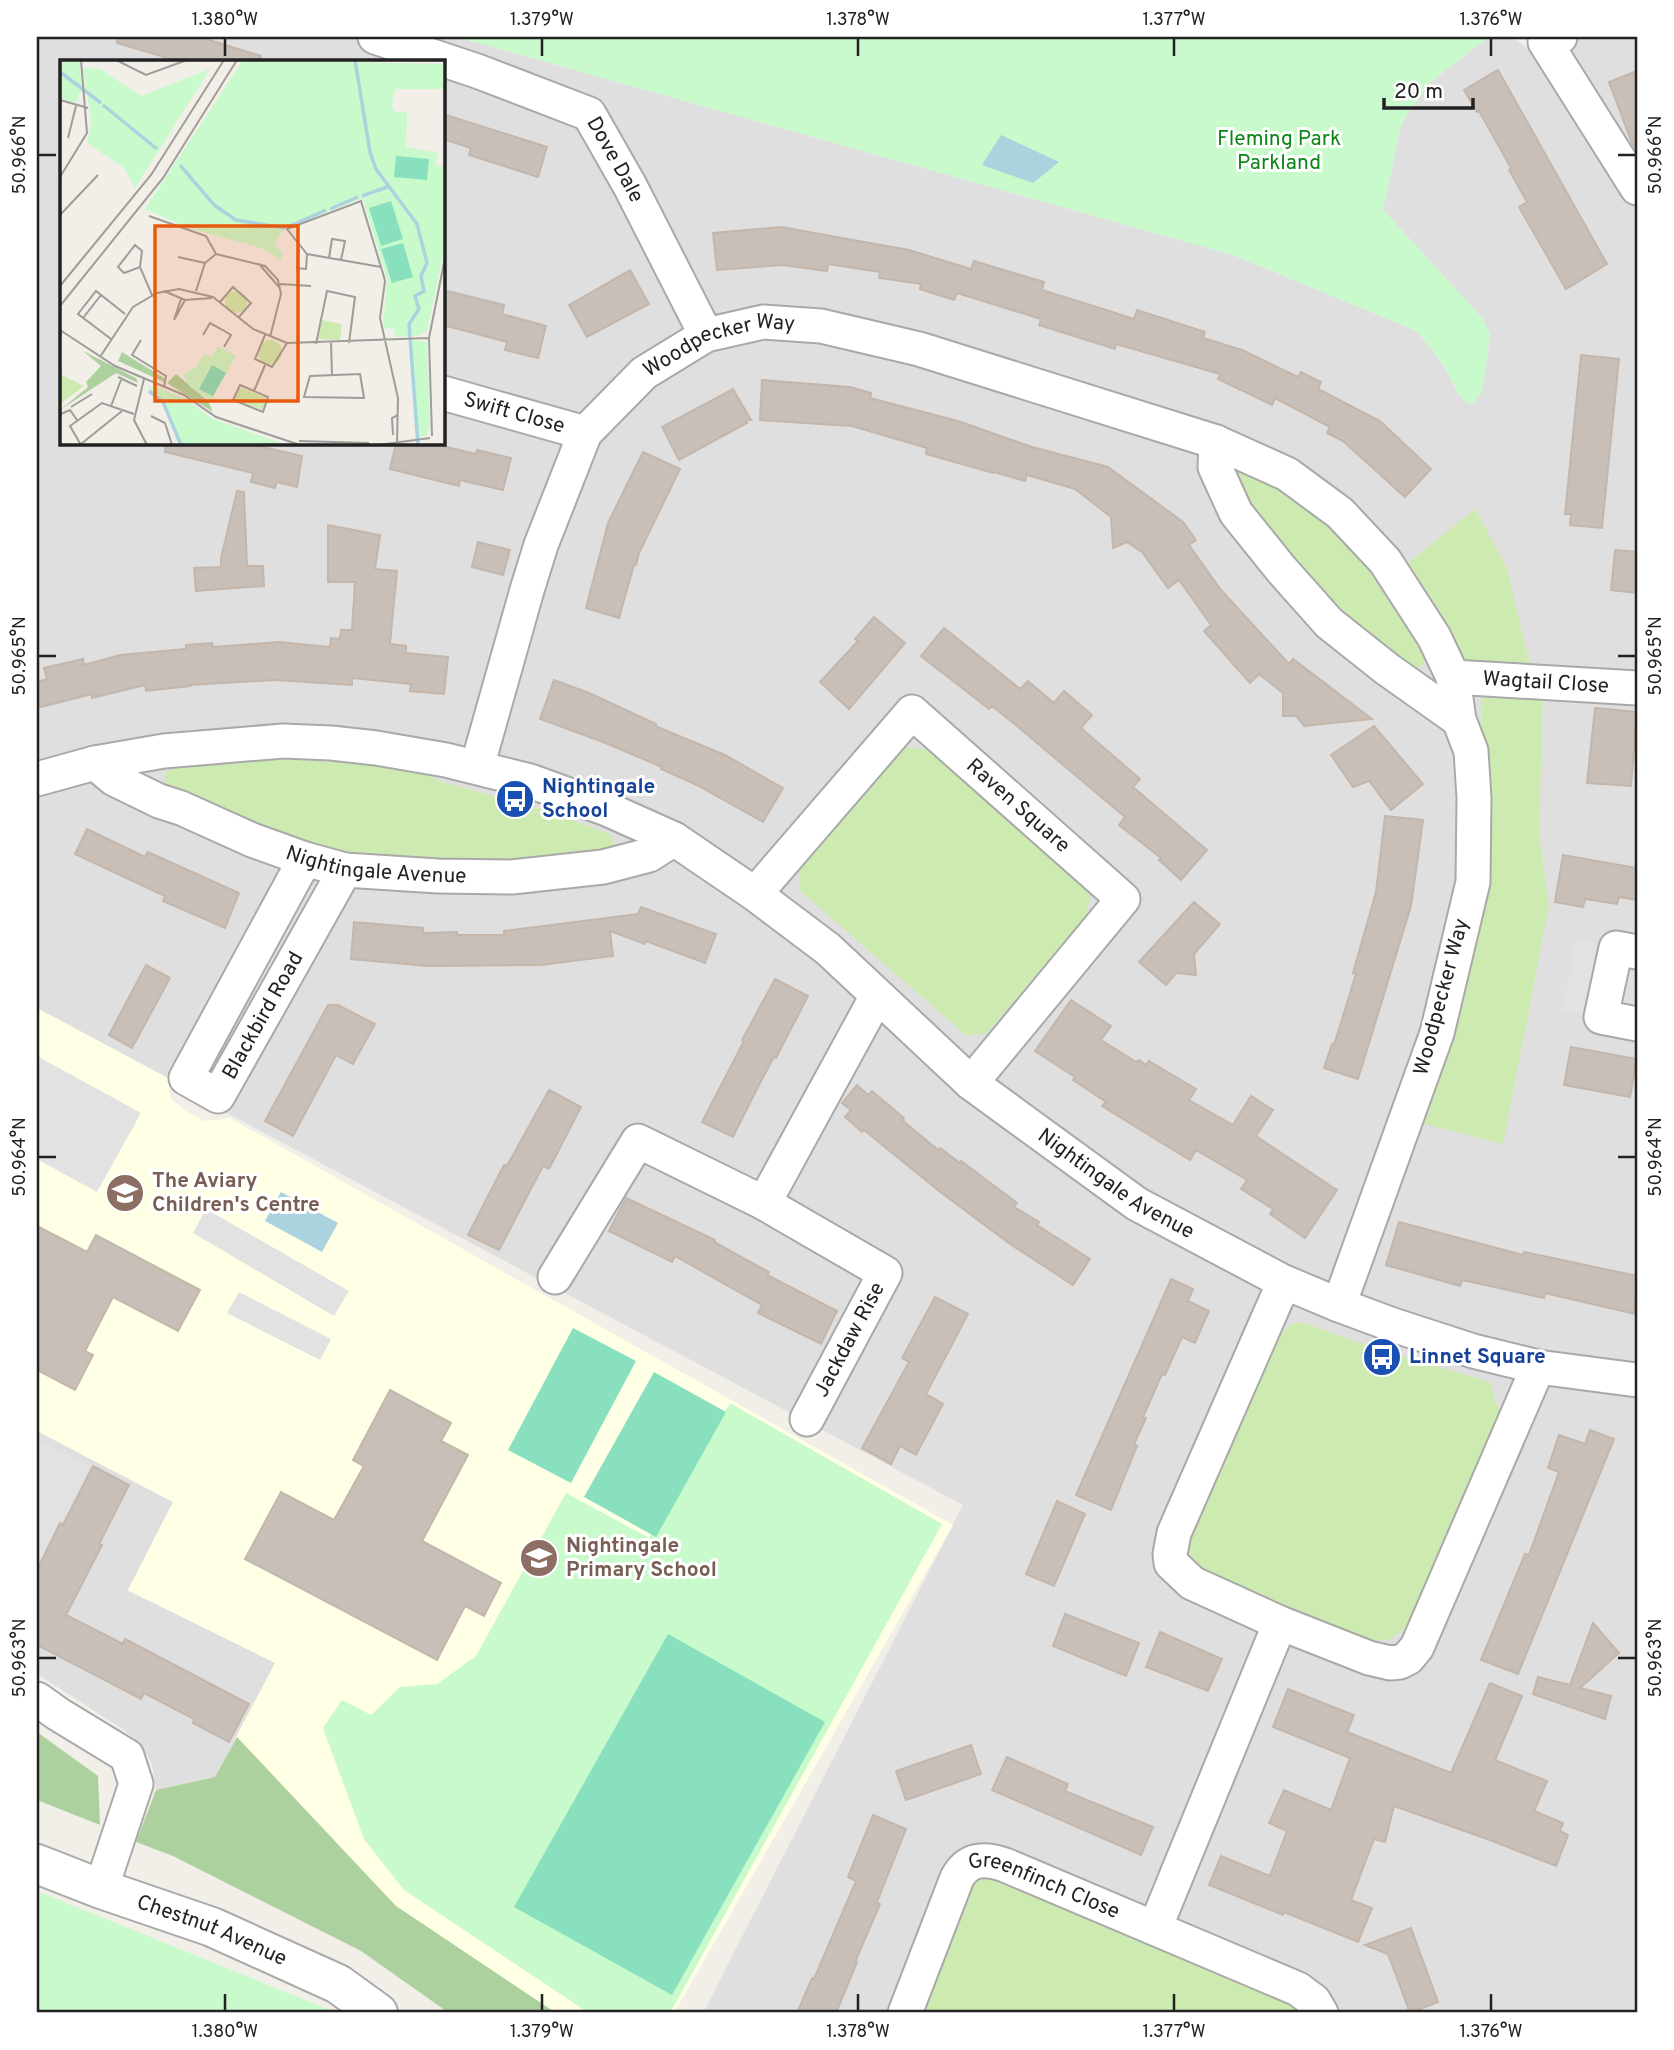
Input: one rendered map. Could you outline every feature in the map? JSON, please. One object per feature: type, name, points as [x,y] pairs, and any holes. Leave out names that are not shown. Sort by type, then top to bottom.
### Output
[{"type":"street","name":"Dove Dale","points":[[375,37],[477,71],[589,114],[630,186],[706,335]]},
{"type":"street","points":[[1553,40],[1637,188]]},
{"type":"street","name":"Woodpecker Way","points":[[477,767],[538,557],[585,433],[644,373],[706,335],[763,322],[821,326],[919,349],[1216,442],[1287,474],[1340,513],[1385,561],[1434,636],[1453,677],[1459,720],[1471,751],[1474,798],[1473,881],[1437,1033],[1339,1305]]},
{"type":"street","name":"Swift Close","points":[[444,393],[585,433]]},
{"type":"street","points":[[1216,442],[1215,467],[1236,513],[1281,569],[1329,623],[1387,669],[1459,720]]},
{"type":"street","name":"Wagtail Close","points":[[1453,677],[1637,688]]},
{"type":"street","name":"Raven Square","points":[[755,894],[912,712],[1123,899],[971,1083]]},
{"type":"street","name":"Nightingale Avenue","points":[[37,779],[95,763],[164,751],[283,741],[331,743],[376,748],[477,767],[530,781],[607,809],[674,839],[755,894],[828,949],[971,1083],[1137,1204],[1284,1282],[1393,1325],[1473,1351],[1538,1367],[1637,1380]]},
{"type":"street","name":"Nightingale Avenue","points":[[95,763],[114,779],[159,801],[252,840],[345,870],[512,877],[603,867],[649,855],[674,839]]},
{"type":"street","name":"Blackbird Road","points":[[305,859],[186,1078],[218,1096],[345,870]]},
{"type":"street","points":[[1637,952],[1616,948],[1601,1017],[1637,1024]]},
{"type":"street","points":[[764,1203],[877,996]]},
{"type":"street","name":"Jackdaw Rise","points":[[555,1277],[638,1141],[764,1203],[886,1273],[807,1419]]},
{"type":"street","points":[[1284,1282],[1174,1533],[1171,1563],[1192,1583],[1280,1623],[1380,1661],[1400,1661],[1417,1647],[1538,1367]]},
{"type":"street","points":[[1155,1927],[1280,1623]]},
{"type":"street","points":[[37,1699],[127,1756],[136,1784],[101,1889]]},
{"type":"street","name":"Greenfinch Close","points":[[905,2013],[957,1878],[966,1866],[980,1860],[996,1862],[1298,1989],[1314,2001],[1321,2013]]},
{"type":"street","name":"Chestnut Avenue","points":[[37,1864],[212,1927],[338,1984],[378,2013]]},
{"type":"shaded area","points":[[37,37],[457,37],[1233,255],[1417,331],[1442,363],[1459,395],[1473,403],[1481,392],[1484,380],[1490,335],[1483,319],[1383,210],[1401,125],[1429,83],[1489,37],[1512,37],[1536,54],[1581,37],[1637,37],[1637,2013],[703,2013],[963,1505],[37,1012]]},
{"type":"shaded area","points":[[1576,939],[1616,948],[1601,1017],[1562,1011]]},
{"type":"shaded area","name":"Nightingale Primary School","points":[[37,1008],[168,1078],[171,1099],[187,1112],[204,1121],[230,1118],[953,1525],[674,2013],[556,2013],[396,1906],[235,1739],[275,1663],[128,1590],[173,1502],[37,1431]]},
{"type":"shaded area","points":[[37,1056],[141,1113],[97,1192],[37,1159]]},
{"type":"shaded area","points":[[206,1209],[349,1291],[334,1316],[193,1233]]},
{"type":"shaded area","points":[[239,1292],[331,1339],[320,1360],[227,1313]]},
{"type":"shaded area","points":[[37,1431],[173,1502],[128,1591],[276,1663],[215,1777],[156,1790],[152,1765],[139,1743],[124,1730],[37,1674]]},
{"type":"shaded area","points":[[38,1440],[90,1466],[37,1570],[37,1442]]},
{"type":"green space","name":"Fleming Park Parkland","points":[[457,37],[1489,37],[1429,83],[1401,124],[1383,210],[1483,319],[1490,335],[1481,392],[1473,403],[1468,404],[1459,395],[1442,363],[1417,331],[1233,255]]},
{"type":"green space","points":[[1245,463],[1314,510],[1381,580],[1427,658],[1420,668],[1407,670],[1373,645],[1261,534],[1232,469]]},
{"type":"green space","points":[[1475,509],[1506,566],[1530,665],[1464,662],[1408,563]]},
{"type":"green space","points":[[1480,688],[1543,692],[1539,834],[1549,906],[1503,1144],[1417,1122],[1486,804]]},
{"type":"green space","points":[[901,747],[935,750],[1091,888],[1087,915],[986,1034],[966,1035],[799,890],[800,860]]},
{"type":"green space","points":[[266,759],[343,762],[426,772],[436,780],[540,809],[610,834],[614,846],[612,854],[588,859],[401,864],[305,846],[165,787],[165,774],[172,769],[213,762]]},
{"type":"green space","points":[[1301,1322],[1366,1345],[1364,1353],[1389,1360],[1392,1353],[1490,1382],[1497,1406],[1502,1409],[1419,1610],[1405,1628],[1386,1640],[1355,1638],[1206,1573],[1190,1557],[1189,1540],[1276,1337],[1292,1324]]},
{"type":"green space","points":[[573,1328],[636,1361],[571,1483],[508,1450]]},
{"type":"green space","points":[[654,1372],[726,1412],[656,1537],[584,1497]]},
{"type":"green space","points":[[730,1403],[942,1524],[670,2013],[589,2013],[404,1890],[364,1839],[323,1728],[342,1700],[371,1715],[400,1687],[437,1684],[476,1656],[566,1493],[649,1538]]},
{"type":"green space","points":[[668,1634],[825,1722],[672,1995],[514,1907]]},
{"type":"green space","points":[[37,1732],[98,1776],[100,1825],[37,1800]]},
{"type":"green space","points":[[237,1737],[396,1906],[556,2013],[449,2013],[361,1951],[173,1856],[136,1842],[156,1790],[215,1777]]},
{"type":"green space","points":[[991,1875],[1287,1998],[1302,2013],[919,2013],[972,1880]]},
{"type":"green space","points":[[37,1891],[337,2013],[46,2013],[37,2004]]},
{"type":"water","points":[[1001,135],[1059,162],[1033,183],[982,165]]},
{"type":"water","points":[[281,1192],[338,1223],[322,1252],[265,1221]]},
{"type":"building","points":[[117,37],[200,37],[261,56],[260,60],[175,60],[117,43]]},
{"type":"building","points":[[1498,70],[1607,264],[1566,289],[1519,207],[1527,202],[1509,170],[1511,168],[1464,90]]},
{"type":"building","points":[[1637,71],[1637,152],[1609,82]]},
{"type":"building","points":[[444,114],[547,147],[538,177],[469,155],[471,148],[444,139]]},
{"type":"building","points":[[781,227],[909,250],[971,269],[974,261],[1044,282],[1042,290],[1134,319],[1137,310],[1205,332],[1203,338],[1242,350],[1298,377],[1301,372],[1321,382],[1318,389],[1380,421],[1431,469],[1405,497],[1343,441],[1327,433],[1330,427],[1275,398],[1272,405],[1218,379],[1220,374],[1116,344],[1115,349],[1039,325],[1041,319],[957,293],[954,300],[920,289],[921,284],[879,278],[880,272],[828,264],[827,271],[783,265],[717,270],[713,233]]},
{"type":"building","points":[[630,270],[649,304],[587,337],[569,305]]},
{"type":"building","points":[[444,290],[504,305],[502,314],[546,326],[538,358],[505,350],[507,342],[444,325]]},
{"type":"building","points":[[1581,355],[1619,359],[1602,528],[1570,525],[1571,514],[1565,514]]},
{"type":"building","points":[[762,380],[850,387],[871,393],[870,398],[958,421],[1032,447],[1108,467],[1183,522],[1196,540],[1189,545],[1221,590],[1289,664],[1293,659],[1372,719],[1304,726],[1296,716],[1283,716],[1283,693],[1259,674],[1250,683],[1204,631],[1211,625],[1179,580],[1168,588],[1142,552],[1127,542],[1113,548],[1111,517],[1075,489],[1027,475],[1025,481],[993,473],[926,454],[927,448],[852,426],[760,420]]},
{"type":"building","points":[[733,389],[751,420],[746,420],[747,423],[679,460],[662,427]]},
{"type":"building","points":[[166,444],[251,444],[302,456],[297,487],[277,482],[275,488],[251,482],[253,473],[165,452]]},
{"type":"building","points":[[396,444],[434,444],[476,454],[477,450],[511,458],[503,490],[460,480],[459,486],[390,469]]},
{"type":"building","points":[[643,452],[680,469],[634,565],[619,618],[586,608],[608,523]]},
{"type":"building","points":[[237,491],[244,492],[247,566],[263,566],[264,586],[196,591],[194,568],[221,567]]},
{"type":"building","points":[[328,525],[380,535],[375,569],[397,571],[390,644],[406,646],[406,653],[448,657],[444,694],[410,691],[411,684],[352,678],[352,685],[274,680],[190,685],[146,691],[145,685],[92,698],[92,694],[37,708],[37,682],[47,679],[44,668],[83,659],[84,665],[120,655],[186,649],[186,645],[212,643],[213,647],[279,642],[330,647],[331,638],[340,639],[341,630],[352,630],[355,582],[328,582]]},
{"type":"building","points":[[478,542],[510,550],[503,575],[472,567]]},
{"type":"building","points":[[1615,550],[1637,552],[1637,593],[1611,590]]},
{"type":"building","points":[[874,617],[905,643],[849,709],[820,682],[858,641],[855,639]]},
{"type":"building","points":[[944,628],[1020,689],[1028,681],[1054,703],[1064,691],[1092,715],[1081,728],[1140,779],[1133,787],[1207,850],[1181,880],[1159,860],[1161,858],[1119,825],[1125,817],[992,706],[989,709],[921,656]]},
{"type":"building","points":[[554,680],[589,693],[656,724],[655,726],[725,755],[783,788],[763,822],[697,785],[661,769],[662,767],[540,719]]},
{"type":"building","points":[[1595,708],[1637,712],[1631,786],[1587,783]]},
{"type":"building","points":[[1374,726],[1423,784],[1391,810],[1369,781],[1353,787],[1331,755]]},
{"type":"building","points":[[1385,816],[1423,820],[1411,906],[1358,1079],[1324,1068],[1356,974],[1353,973],[1376,892]]},
{"type":"building","points":[[87,829],[145,857],[148,852],[239,893],[225,928],[163,901],[165,896],[75,854]]},
{"type":"building","points":[[1563,855],[1637,868],[1637,900],[1619,897],[1617,904],[1585,899],[1583,907],[1555,902]]},
{"type":"building","points":[[1194,902],[1220,924],[1194,954],[1196,975],[1176,973],[1166,985],[1139,962]]},
{"type":"building","points":[[641,907],[716,934],[705,963],[610,931],[613,956],[541,965],[428,966],[351,959],[354,922],[423,928],[423,933],[504,935],[504,931],[638,914]]},
{"type":"building","points":[[146,965],[170,978],[132,1048],[109,1035]]},
{"type":"building","points":[[775,979],[808,996],[733,1137],[702,1122]]},
{"type":"building","points":[[1071,1000],[1111,1026],[1101,1040],[1136,1062],[1139,1060],[1146,1065],[1149,1061],[1196,1089],[1189,1100],[1233,1125],[1251,1096],[1273,1110],[1256,1136],[1337,1190],[1305,1238],[1270,1214],[1273,1209],[1241,1189],[1247,1180],[1196,1150],[1190,1160],[1102,1106],[1106,1102],[1073,1080],[1075,1077],[1035,1051]]},
{"type":"building","points":[[328,1005],[338,1005],[375,1024],[353,1064],[336,1055],[293,1136],[265,1121]]},
{"type":"building","points":[[1571,1047],[1637,1059],[1630,1097],[1564,1085]]},
{"type":"building","points":[[857,1085],[868,1095],[872,1091],[938,1150],[940,1148],[960,1163],[961,1161],[1017,1203],[1014,1207],[1039,1222],[1037,1225],[1090,1259],[1073,1285],[1010,1244],[845,1117],[851,1110],[842,1103]]},
{"type":"building","points":[[549,1090],[581,1107],[549,1169],[543,1166],[499,1250],[468,1235],[504,1165],[507,1166]]},
{"type":"building","points":[[626,1198],[715,1240],[714,1242],[769,1272],[767,1275],[837,1311],[821,1344],[758,1313],[762,1305],[675,1256],[672,1262],[609,1231]]},
{"type":"building","points":[[1399,1222],[1523,1255],[1524,1252],[1637,1276],[1635,1314],[1545,1293],[1544,1298],[1462,1280],[1460,1286],[1386,1265]]},
{"type":"building","points":[[37,1226],[87,1252],[96,1235],[200,1290],[178,1331],[113,1297],[85,1351],[93,1355],[75,1390],[37,1370]]},
{"type":"building","points":[[1171,1279],[1193,1289],[1188,1301],[1209,1311],[1195,1343],[1182,1337],[1165,1375],[1162,1374],[1143,1417],[1146,1418],[1134,1444],[1137,1446],[1111,1510],[1076,1495]]},
{"type":"building","points":[[935,1297],[968,1314],[926,1394],[943,1404],[916,1455],[900,1446],[891,1464],[862,1448],[909,1362],[902,1358]]},
{"type":"building","points":[[390,1390],[451,1423],[441,1441],[468,1455],[422,1541],[501,1583],[484,1616],[465,1606],[437,1660],[245,1559],[281,1492],[334,1520],[364,1466],[353,1460]]},
{"type":"building","points":[[1590,1430],[1614,1439],[1518,1674],[1481,1660],[1525,1554],[1529,1555],[1559,1472],[1548,1468],[1559,1435],[1585,1444]]},
{"type":"building","points":[[93,1466],[129,1485],[66,1615],[123,1644],[125,1639],[249,1704],[229,1742],[193,1723],[194,1719],[144,1693],[141,1699],[37,1645],[37,1570]]},
{"type":"building","points":[[1057,1501],[1085,1514],[1054,1586],[1026,1574]]},
{"type":"building","points":[[1065,1614],[1139,1643],[1126,1676],[1053,1646]]},
{"type":"building","points":[[1593,1623],[1619,1653],[1580,1688],[1611,1696],[1605,1719],[1533,1694],[1538,1677],[1570,1685]]},
{"type":"building","points":[[1160,1632],[1222,1659],[1208,1691],[1146,1667]]},
{"type":"building","points":[[1490,1683],[1522,1696],[1495,1760],[1547,1781],[1534,1811],[1563,1823],[1560,1831],[1568,1835],[1556,1866],[1394,1806],[1385,1842],[1374,1839],[1351,1900],[1372,1908],[1358,1942],[1209,1885],[1221,1856],[1270,1876],[1287,1831],[1269,1823],[1284,1790],[1331,1810],[1350,1758],[1273,1727],[1288,1689],[1354,1715],[1347,1732],[1451,1773]]},
{"type":"building","points":[[971,1745],[981,1774],[906,1800],[896,1771]]},
{"type":"building","points":[[1007,1757],[1068,1784],[1065,1791],[1153,1827],[1141,1855],[992,1790]]},
{"type":"building","points":[[873,1815],[906,1829],[877,1902],[880,1904],[836,2013],[797,2013],[856,1881],[848,1877]]},
{"type":"building","points":[[1411,1928],[1438,2002],[1410,2013],[1388,1954],[1365,1945]]},
{"type":"place","name":"Nightingale School","points":[[515,799]]},
{"type":"place","name":"The Aviary Children's Centre","points":[[125,1193]]},
{"type":"place","name":"Linnet Square","points":[[1382,1357]]},
{"type":"place","name":"Nightingale Primary School","points":[[539,1558]]}]
